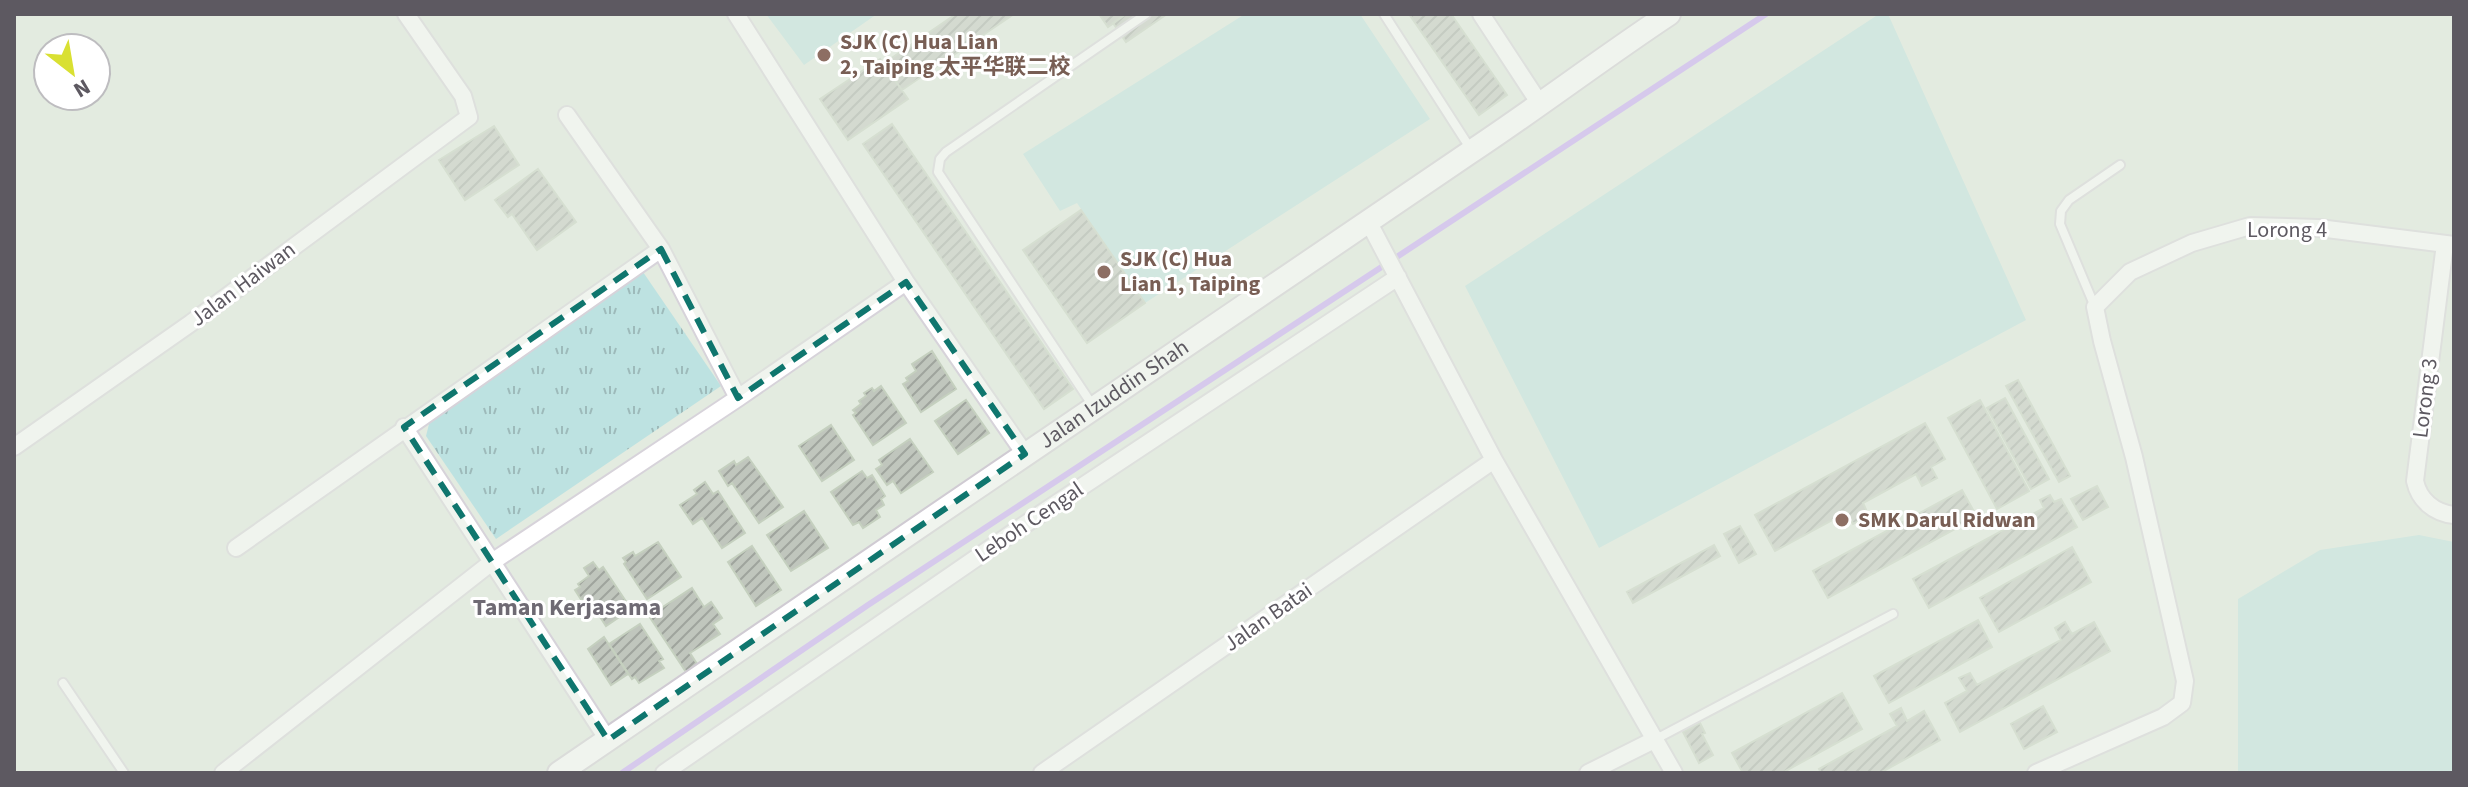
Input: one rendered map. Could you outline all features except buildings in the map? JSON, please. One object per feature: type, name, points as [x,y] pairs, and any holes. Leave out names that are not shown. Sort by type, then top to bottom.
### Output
[{"type":"main road","name":"Jalan Izuddin Shah","points":[[559,773],[1473,151],[1669,14]]},
{"type":"street","name":"Jalan Haiwan","points":[[14,447],[191,323],[469,117],[463,96],[406,14]]},
{"type":"street","points":[[736,14],[906,282],[1025,454]]},
{"type":"street","points":[[1481,14],[1540,104]]},
{"type":"street","points":[[567,115],[661,249],[738,398]]},
{"type":"street","points":[[1368,221],[1494,460],[1674,773]]},
{"type":"street","name":"Lorong 4","points":[[2095,307],[2130,272],[2192,243],[2250,226],[2319,228],[2449,244]]},
{"type":"street","name":"Lorong 3","points":[[2449,244],[2415,481],[2417,491],[2426,503],[2445,514],[2454,515]]},
{"type":"street","points":[[236,548],[661,249]]},
{"type":"street","name":"Leboh Cengal","points":[[664,773],[1396,274]]},
{"type":"street","points":[[223,773],[492,562],[906,282]]},
{"type":"street","points":[[2036,773],[2163,717],[2182,703],[2185,681],[2134,457],[2095,307]]},
{"type":"street","points":[[404,427],[608,740]]},
{"type":"street","name":"Jalan Batai","points":[[1042,773],[1494,460]]},
{"type":"street","points":[[1588,773],[1656,739]]},
{"type":"lane","points":[[1093,407],[938,172],[937,165],[946,152],[1146,14]]},
{"type":"lane","points":[[1384,14],[1473,151]]},
{"type":"lane","points":[[2095,307],[2060,224],[2061,211],[2069,200],[2120,165]]},
{"type":"lane","points":[[1656,739],[1893,614]]},
{"type":"lane","points":[[63,683],[124,773]]},
{"type":"highlighted area","points":[[661,249],[738,398],[906,282],[1025,454],[608,740],[404,427]]},
{"type":"green space","points":[[766,14],[877,14],[804,65]]},
{"type":"green space","points":[[1245,14],[1360,14],[1430,119],[1145,303],[1077,203],[1060,211],[1023,154]]},
{"type":"green space","points":[[1879,14],[1888,14],[2026,320],[1599,548],[1465,286]]},
{"type":"green space","points":[[643,272],[721,386],[496,539],[426,436],[431,416]]},
{"type":"green space","points":[[2419,535],[2454,542],[2454,773],[2238,773],[2238,599],[2320,550]]},
{"type":"waterway","points":[[622,773],[868,605],[1766,14]]},
{"type":"place","name":"SJK (C) Hua Lian 2, Taiping 太平华联二校","points":[[824,55]]},
{"type":"place","name":"SJK (C) Hua Lian 1, Taiping","points":[[1104,272]]},
{"type":"place","name":"SMK Darul Ridwan","points":[[1842,520]]},
{"type":"district","name":"Taman Kerjasama","points":[[567,607]]}]
